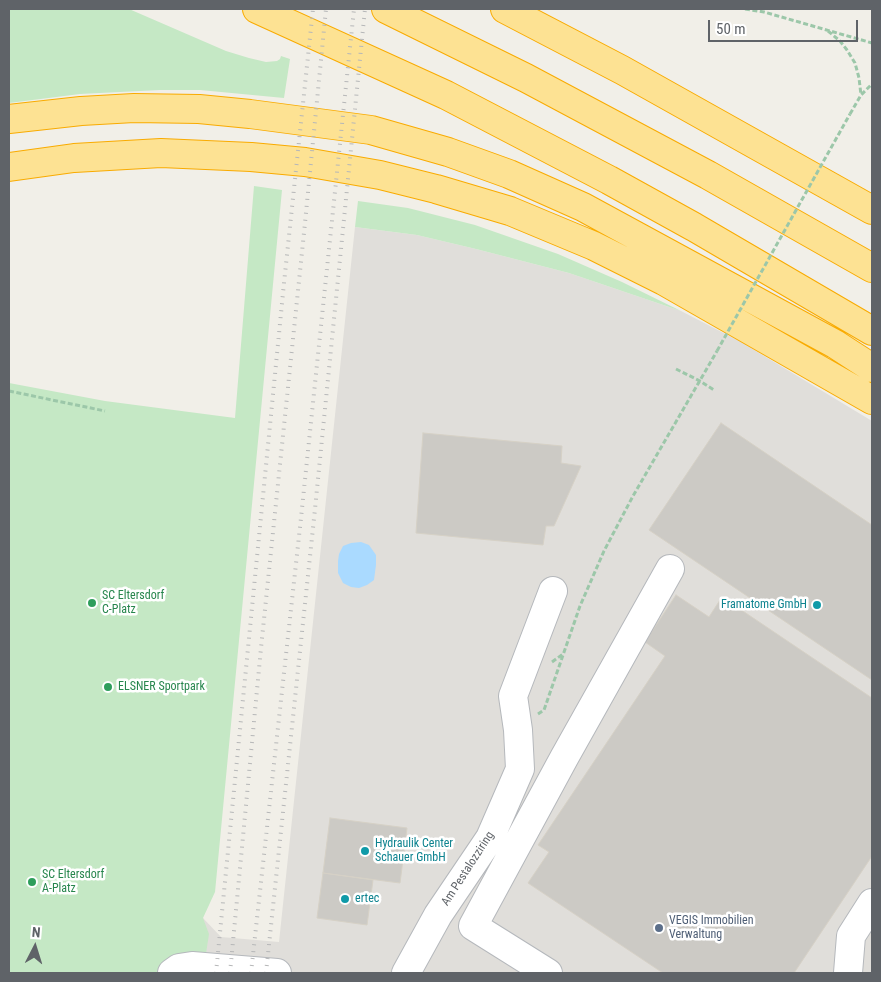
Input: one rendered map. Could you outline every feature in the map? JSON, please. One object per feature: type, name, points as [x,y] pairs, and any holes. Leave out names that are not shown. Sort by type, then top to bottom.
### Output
[{"type":"highway","points":[[257,9],[446,95],[609,180],[703,232],[872,331]]},
{"type":"highway","points":[[386,9],[526,78],[691,166],[872,268]]},
{"type":"highway","points":[[505,9],[622,70],[872,210]]},
{"type":"highway","points":[[9,119],[81,111],[134,108],[199,109],[371,130],[448,152],[509,174],[583,207],[835,344],[872,368]]},
{"type":"highway","points":[[9,167],[74,158],[161,153],[251,157],[305,162],[380,175],[436,188],[510,212],[594,246],[664,281],[872,400]]},
{"type":"street","points":[[548,973],[472,926],[670,569]]},
{"type":"street","name":"Am Pestalozziring","points":[[406,973],[438,915],[490,838],[520,769],[518,730],[513,696],[553,591]]},
{"type":"street","points":[[848,973],[851,936],[872,904]]},
{"type":"street","points":[[172,973],[179,968],[192,966],[277,973]]},
{"type":"path","points":[[745,9],[764,12],[872,43]]},
{"type":"path","points":[[826,30],[848,50],[855,63],[861,95]]},
{"type":"path","points":[[544,710],[580,606],[604,551],[633,496],[850,114],[861,95],[872,84]]},
{"type":"path","points":[[676,369],[714,390]]},
{"type":"path","points":[[9,391],[105,411]]},
{"type":"shaded area","points":[[355,227],[417,235],[476,249],[569,273],[681,311],[741,342],[872,421],[872,973],[203,973],[203,918],[221,937],[279,942]]},
{"type":"green space","points":[[9,9],[129,9],[226,51],[266,62],[277,61],[281,56],[290,59],[284,98],[200,90],[160,90],[80,94],[9,103]]},
{"type":"green space","name":"ELSNER Sportpark","points":[[254,186],[282,190],[215,892],[203,918],[209,934],[203,973],[9,973],[9,383],[105,401],[235,418]]},
{"type":"green space","points":[[358,201],[408,208],[475,225],[558,254],[622,282],[681,311],[569,273],[476,249],[417,235],[355,227]]},
{"type":"water","points":[[361,542],[369,545],[376,555],[374,580],[359,588],[351,587],[343,583],[338,573],[339,554],[343,546]]},
{"type":"building","name":"Framatome GmbH","points":[[721,423],[872,525],[872,680],[649,530]]},
{"type":"building","points":[[423,433],[562,446],[561,463],[581,466],[554,526],[546,526],[543,545],[416,533]]},
{"type":"building","points":[[676,595],[709,617],[722,597],[872,698],[872,856],[794,973],[663,973],[528,883],[549,852],[538,845],[665,656],[645,642]]},
{"type":"building","name":"Hydraulik Center Schauer GmbH","points":[[330,818],[407,828],[400,883],[323,873]]},
{"type":"building","name":"ertec","points":[[323,873],[373,880],[367,925],[317,918]]},
{"type":"railway","points":[[216,973],[313,9]]},
{"type":"railway","points":[[230,973],[326,9]]},
{"type":"railway","points":[[251,973],[354,9]]},
{"type":"railway","points":[[266,973],[365,9]]},
{"type":"place","name":"SC Eltersdorf C-Platz","points":[[92,603]]},
{"type":"place","name":"Framatome GmbH","points":[[817,605]]},
{"type":"place","name":"ELSNER Sportpark","points":[[108,687]]},
{"type":"place","name":"Hydraulik Center Schauer GmbH","points":[[365,851]]},
{"type":"place","name":"SC Eltersdorf A-Platz","points":[[32,882]]},
{"type":"place","name":"ertec","points":[[345,899]]},
{"type":"place","name":"VEGIS Immobilien Verwaltung","points":[[659,928]]}]
